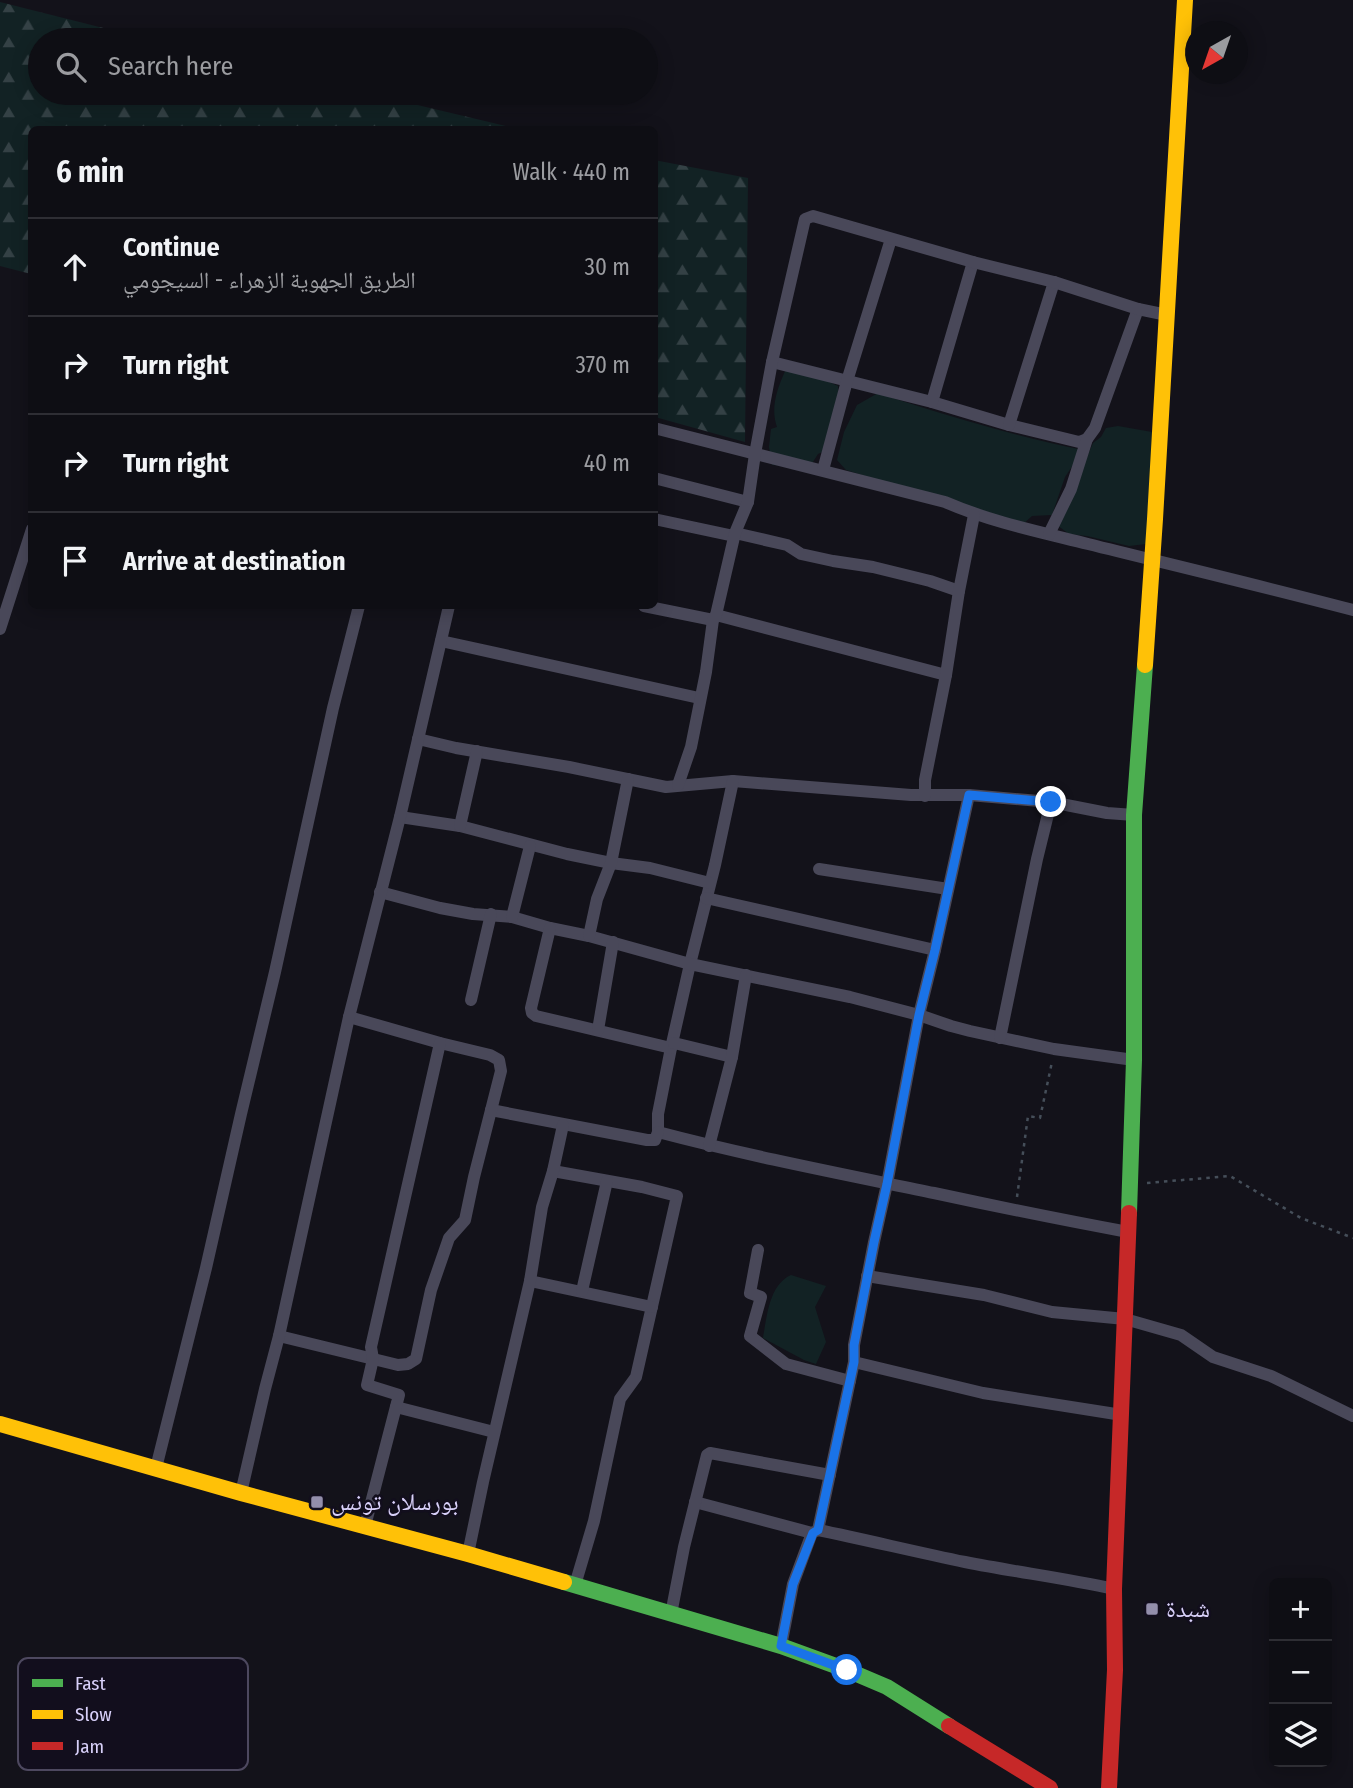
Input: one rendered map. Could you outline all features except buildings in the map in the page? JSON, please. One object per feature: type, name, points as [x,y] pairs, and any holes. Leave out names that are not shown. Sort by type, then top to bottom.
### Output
[{"type":"street","points":[[1109,1788],[1134,1060],[1134,815],[1185,0]]},
{"type":"street","points":[[678,785],[691,747],[714,618],[735,534],[748,502],[772,362],[805,219],[813,216],[1167,315]]},
{"type":"street","points":[[823,470],[847,381],[891,239]]},
{"type":"street","points":[[932,402],[973,262]]},
{"type":"street","points":[[1009,425],[1054,282]]},
{"type":"street","points":[[1049,534],[1071,489],[1087,439],[1095,428],[1138,309]]},
{"type":"street","points":[[772,362],[932,402],[1009,425],[1079,442],[1087,439]]},
{"type":"street","points":[[658,429],[945,502],[974,515],[1353,610]]},
{"type":"street","points":[[658,479],[748,502]]},
{"type":"street","points":[[925,796],[925,780],[974,515]]},
{"type":"street","points":[[658,520],[787,545],[801,554],[873,567],[959,591]]},
{"type":"street","points":[[0,629],[28,541]]},
{"type":"street","points":[[658,608],[714,618],[946,675]]},
{"type":"street","points":[[156,1468],[206,1268],[333,708],[358,609]]},
{"type":"street","points":[[242,1493],[349,1017],[400,817],[448,609]]},
{"type":"street","points":[[441,641],[699,698]]},
{"type":"street","points":[[418,739],[666,787],[733,781],[925,796],[969,795],[1051,802],[1107,813],[1134,815]]},
{"type":"street","points":[[460,826],[477,751]]},
{"type":"street","points":[[589,936],[597,899],[611,863],[628,779]]},
{"type":"street","points":[[491,1110],[655,1140],[658,1114],[690,964],[733,781]]},
{"type":"street","points":[[781,1646],[793,1584],[815,1532],[830,1475],[919,1015],[969,795]]},
{"type":"street","points":[[1000,1038],[1051,802]]},
{"type":"street","points":[[400,817],[460,826],[530,846],[611,863],[650,868],[710,883]]},
{"type":"street","points":[[512,917],[530,846]]},
{"type":"street","points":[[820,869],[948,889]]},
{"type":"street","points":[[380,892],[440,908],[512,917],[690,964],[850,997],[919,1015],[951,1027],[1000,1038],[1134,1060]]},
{"type":"street","points":[[706,898],[935,950]]},
{"type":"street","points":[[471,1000],[491,914]]},
{"type":"street","points":[[550,928],[531,1008],[536,1016],[732,1057]]},
{"type":"street","points":[[598,1030],[612,943]]},
{"type":"street","points":[[709,1146],[732,1057],[746,975]]},
{"type":"street","points":[[279,1336],[398,1365],[408,1364],[416,1359],[431,1290],[449,1238],[465,1220],[501,1071],[499,1060],[490,1055],[349,1017]]},
{"type":"street","points":[[365,1526],[400,1395],[367,1385],[373,1359],[371,1347],[440,1043]]},
{"type":"street","points":[[468,1554],[530,1281],[542,1207],[563,1125]]},
{"type":"street","points":[[658,1132],[709,1146],[887,1184],[1128,1232]]},
{"type":"street","points":[[553,1171],[677,1195],[636,1377],[620,1399],[594,1521],[575,1585]]},
{"type":"street","points":[[582,1291],[607,1181]]},
{"type":"street","points":[[758,1250],[750,1293],[761,1297],[750,1336],[786,1364],[850,1381]]},
{"type":"street","points":[[867,1276],[984,1295],[1052,1311],[1125,1319],[1181,1335],[1213,1357],[1271,1376],[1353,1416]]},
{"type":"street","points":[[530,1281],[652,1307]]},
{"type":"street","points":[[854,1362],[983,1393],[1122,1415]]},
{"type":"street","points":[[396,1407],[494,1432]]},
{"type":"street","points":[[0,1424],[468,1554],[781,1646],[887,1687],[1050,1788]]},
{"type":"street","points":[[671,1614],[705,1458],[710,1453],[830,1475]]},
{"type":"street","points":[[695,1502],[815,1532],[1114,1589]]},
{"type":"path","points":[[1015,1210],[1028,1116],[1040,1118],[1055,1049]]},
{"type":"path","points":[[1129,1185],[1230,1176],[1301,1218],[1353,1238]]},
{"type":"green space","points":[[0,2],[103,28],[28,28],[28,105],[417,105],[505,126],[28,126],[28,273],[0,266]]},
{"type":"green space","points":[[658,161],[748,178],[745,442],[658,418]]},
{"type":"green space","points":[[786,369],[816,376],[838,386],[839,419],[825,451],[818,454],[809,468],[772,465],[769,447],[771,429],[777,427],[775,404]]},
{"type":"green space","points":[[878,393],[979,424],[1083,450],[1065,477],[1052,515],[1032,516],[1022,525],[846,470],[837,460],[844,432],[857,405]]},
{"type":"green space","points":[[1118,426],[1152,432],[1146,544],[1129,546],[1069,534],[1057,525],[1093,443],[1101,437],[1106,428]]},
{"type":"green space","points":[[791,1275],[826,1286],[815,1307],[826,1342],[816,1364],[763,1338],[774,1294],[778,1286]]},
{"type":"traffic: fast","points":[[1129,1213],[1134,1060],[1134,815],[1145,665]]},
{"type":"traffic: fast","points":[[564,1582],[781,1646],[847,1670],[887,1687],[949,1726]]},
{"type":"traffic: slow","points":[[1145,665],[1185,0]]},
{"type":"traffic: slow","points":[[0,1424],[564,1582]]},
{"type":"traffic: jam","points":[[1109,1788],[1129,1213]]},
{"type":"traffic: jam","points":[[949,1726],[1050,1788]]},
{"type":"place","name":"بورسلان تونس","points":[[317,1502]]},
{"type":"place","name":"شبدة","points":[[1152,1609]]},
{"type":"route","points":[[847,1670],[781,1646],[793,1584],[813,1533],[818,1530],[854,1362],[854,1345],[919,1015],[969,795],[1051,802]]}]
